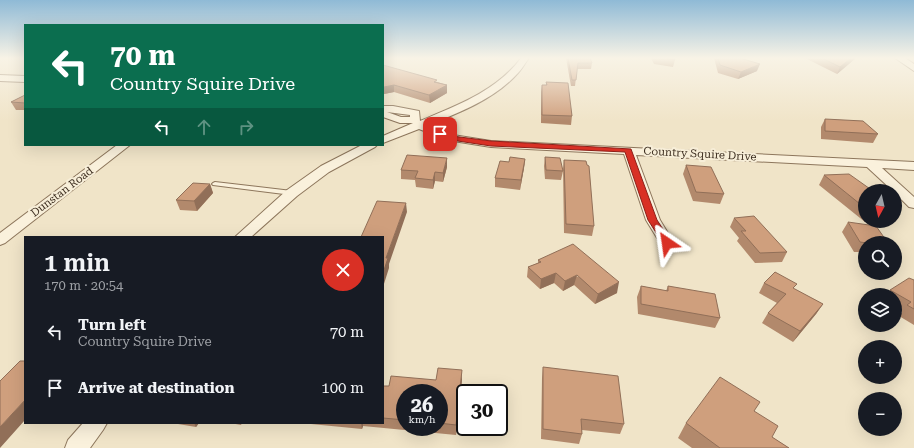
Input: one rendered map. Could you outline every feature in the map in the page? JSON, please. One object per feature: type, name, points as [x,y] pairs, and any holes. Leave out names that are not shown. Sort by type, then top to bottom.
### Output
[{"type":"street","points":[[384,140],[419,123],[462,106],[494,89],[507,79]]},
{"type":"street","points":[[384,109],[393,108],[415,113],[419,123]]},
{"type":"street","points":[[384,114],[400,120],[419,123]]},
{"type":"street","name":"Country Squire Drive","points":[[419,123],[451,138],[485,143],[914,166]]},
{"type":"street","name":"Dunstan Road","points":[[0,240],[123,146]]},
{"type":"street","points":[[243,236],[292,193],[325,169],[369,146]]},
{"type":"street","points":[[628,150],[653,220],[667,243]]},
{"type":"street","points":[[871,164],[914,204]]},
{"type":"street","points":[[76,448],[95,424]]},
{"type":"lane","points":[[215,184],[292,193]]},
{"type":"building","points":[[384,79],[433,79],[437,80],[434,82],[447,85],[429,95],[394,85],[384,87]]},
{"type":"building","points":[[546,82],[568,83],[572,116],[542,115],[542,85],[547,85]]},
{"type":"building","points":[[24,96],[24,103],[11,102]]},
{"type":"building","points":[[825,119],[863,121],[878,134],[825,131]]},
{"type":"building","points":[[407,155],[447,158],[443,173],[435,172],[433,180],[415,178],[418,171],[401,170]]},
{"type":"building","points":[[510,157],[525,159],[521,180],[495,178],[500,161],[509,162]]},
{"type":"building","points":[[545,157],[560,158],[563,171],[546,170]]},
{"type":"building","points":[[564,160],[586,161],[587,165],[589,166],[594,226],[566,224]]},
{"type":"building","points":[[686,165],[711,167],[724,194],[696,192]]},
{"type":"building","points":[[849,174],[863,184],[858,184],[858,202],[824,175]]},
{"type":"building","points":[[193,183],[210,184],[194,201],[176,200]]},
{"type":"building","points":[[377,201],[406,203],[386,258],[388,258],[384,270],[384,236],[361,236]]},
{"type":"building","points":[[754,216],[787,252],[760,253],[741,231],[746,231],[734,218]]},
{"type":"building","points":[[848,222],[858,223],[858,228],[877,228],[883,236],[858,236],[858,239]]},
{"type":"building","points":[[573,244],[619,282],[598,294],[577,275],[565,281],[556,273],[541,279],[528,267],[541,262],[538,260]]},
{"type":"building","points":[[775,272],[797,284],[793,288],[823,304],[800,331],[768,313],[786,294],[764,283]]},
{"type":"building","points":[[909,278],[914,280],[914,309],[907,305],[911,302],[902,297],[902,288],[893,288]]},
{"type":"building","points":[[641,286],[668,291],[668,286],[715,294],[720,318],[641,304]]},
{"type":"building","points":[[20,361],[24,361],[24,401],[0,427],[0,381]]},
{"type":"building","points":[[543,367],[618,376],[624,424],[581,419],[582,434],[543,429]]},
{"type":"building","points":[[438,368],[462,370],[460,384],[456,384],[456,425],[448,424],[448,384],[396,384],[396,419],[384,418],[384,386],[389,386],[391,376],[436,380]]},
{"type":"building","points":[[720,377],[760,402],[754,411],[778,426],[772,437],[789,448],[720,448],[686,423]]},
{"type":"route","points":[[440,134],[451,138],[491,144],[628,150],[653,220],[667,243]]}]
